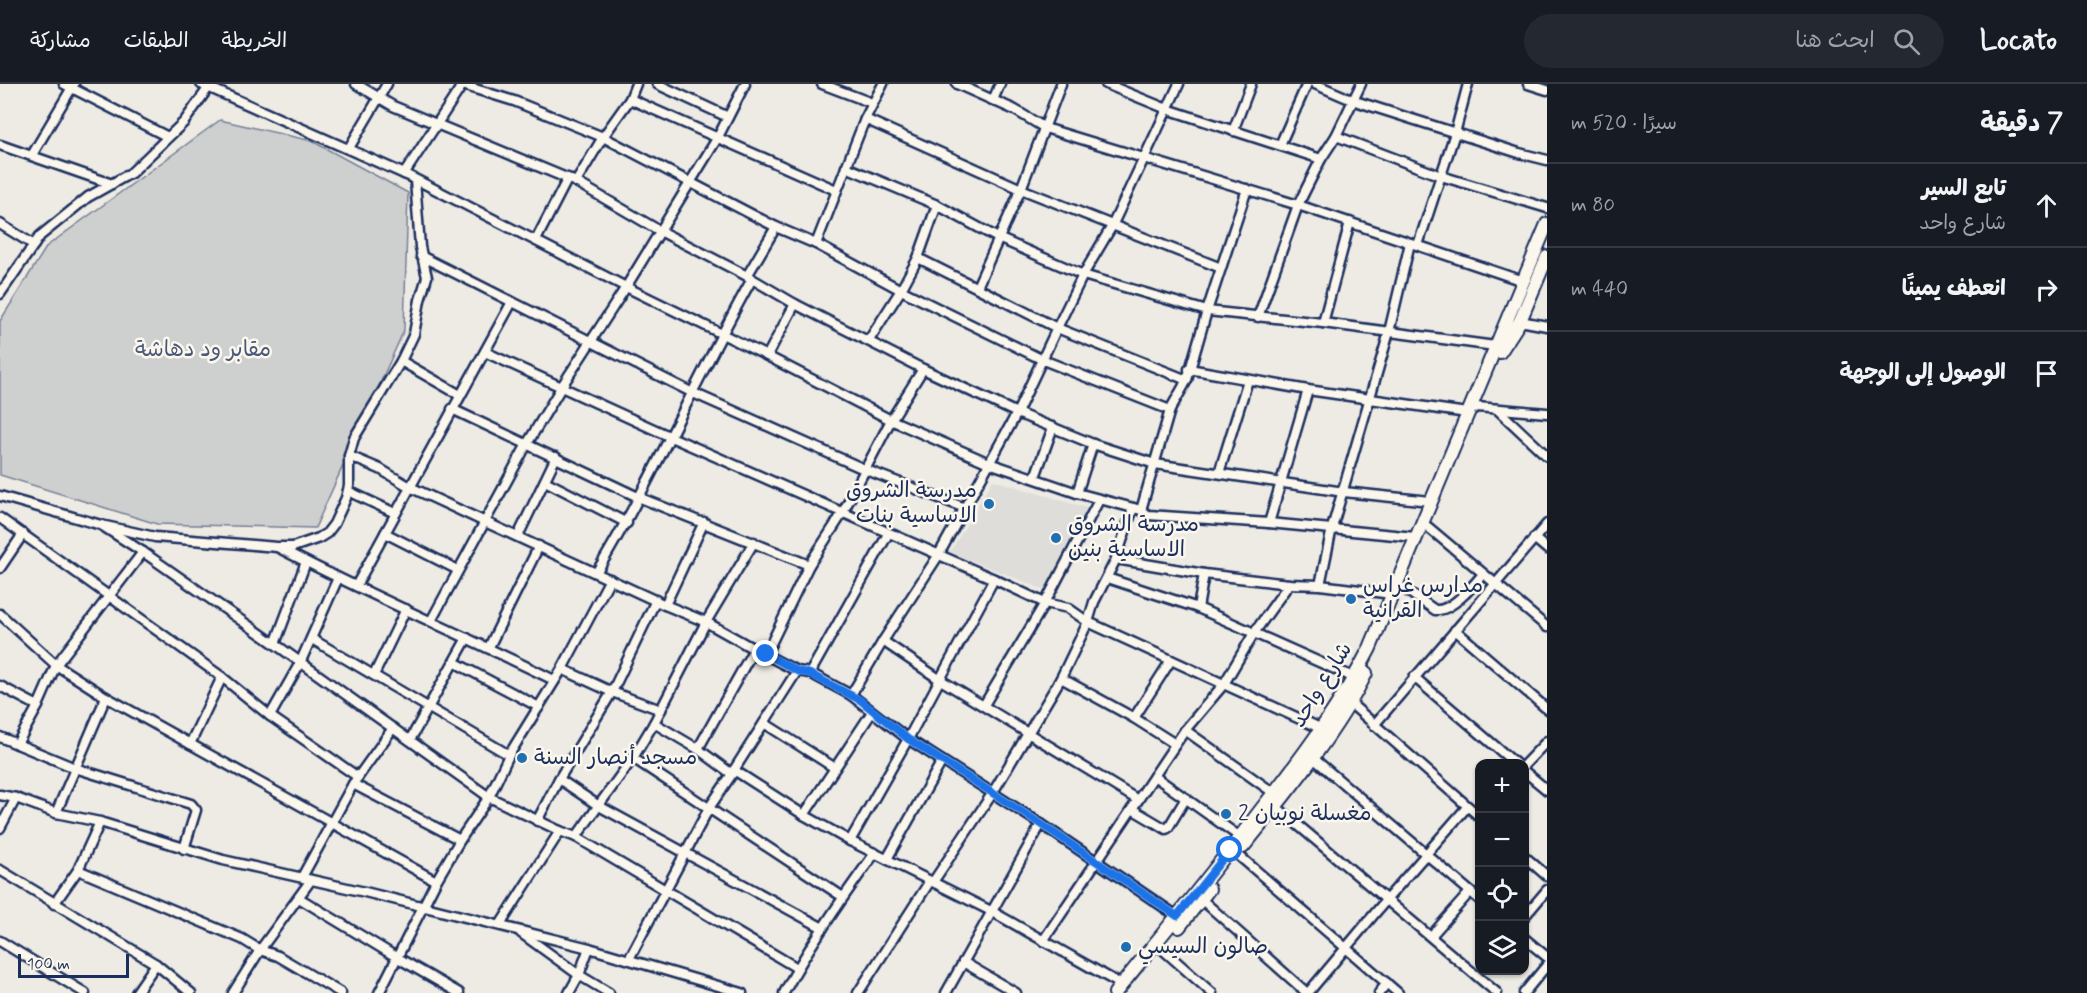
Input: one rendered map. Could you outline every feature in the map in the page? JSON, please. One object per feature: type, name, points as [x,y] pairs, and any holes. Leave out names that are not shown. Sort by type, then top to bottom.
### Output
[{"type":"street","points":[[356,84],[393,106],[572,180],[660,231],[795,304],[923,369],[1017,413],[1093,444],[1155,464],[1344,492],[1431,501]]},
{"type":"street","points":[[349,148],[387,84]]},
{"type":"street","points":[[404,174],[461,84],[514,101],[603,137],[1043,360],[1170,410]]},
{"type":"street","points":[[536,240],[572,180],[630,99],[636,84]]},
{"type":"street","points":[[657,84],[728,117]]},
{"type":"street","points":[[431,621],[483,521],[527,444],[718,137],[745,84]]},
{"type":"street","points":[[822,84],[872,103]]},
{"type":"street","points":[[816,244],[872,103],[883,84]]},
{"type":"street","points":[[957,84],[1045,128],[1298,205],[1523,281]]},
{"type":"street","points":[[993,100],[1000,84]]},
{"type":"street","points":[[977,287],[1022,189],[1061,84]]},
{"type":"street","points":[[1106,84],[1167,109],[1321,159]]},
{"type":"street","points":[[851,695],[938,556],[1017,413],[1056,328],[1083,275],[1112,226],[1179,84]]},
{"type":"street","points":[[1233,131],[1251,84]]},
{"type":"street","points":[[1280,146],[1307,84]]},
{"type":"street","points":[[1316,84],[1353,100],[1455,133],[1547,159]]},
{"type":"street","points":[[1257,317],[1298,205],[1321,159],[1336,136],[1361,84]]},
{"type":"street","points":[[1320,585],[1332,528],[1414,244],[1441,176],[1468,84]]},
{"type":"street","points":[[1528,84],[1547,90]]},
{"type":"street","points":[[32,155],[70,85],[168,137]]},
{"type":"street","points":[[0,294],[40,236],[88,197],[131,172],[184,122],[207,85],[404,174],[891,420],[989,463],[1099,500],[1137,509],[1148,515],[1332,528],[1415,537]]},
{"type":"street","points":[[630,99],[836,190]]},
{"type":"street","points":[[866,119],[1022,189],[1221,268]]},
{"type":"street","points":[[1336,136],[1441,176],[1547,208]]},
{"type":"street","points":[[0,145],[112,184]]},
{"type":"street","points":[[846,167],[937,205],[998,238],[1083,275],[1207,311],[1323,323],[1495,346]]},
{"type":"street","points":[[0,496],[100,525],[155,537],[277,547],[305,544],[327,533],[340,512],[348,491],[349,456],[354,438],[401,361],[414,334],[426,277],[421,256],[415,180]]},
{"type":"street","points":[[858,993],[992,794],[1061,678],[1088,622],[1094,602],[1116,559],[1155,464],[1170,410],[1187,380],[1247,189]]},
{"type":"street","points":[[869,340],[901,290],[918,258],[937,205]]},
{"type":"street","points":[[1323,323],[1350,222]]},
{"type":"street","points":[[0,224],[34,245]]},
{"type":"street","name":"شارع واحد","points":[[1121,990],[1177,916],[1201,899],[1237,854],[1355,678],[1428,527],[1495,346],[1547,224]]},
{"type":"street","points":[[596,573],[627,523],[776,226]]},
{"type":"street","points":[[421,256],[691,392],[864,470],[965,508]]},
{"type":"street","points":[[918,258],[1056,328],[1187,380]]},
{"type":"street","name":"شارع واحد","points":[[1121,990],[1161,948],[1240,837],[1312,757],[1350,703],[1377,650],[1415,537],[1472,410],[1503,345],[1520,321],[1547,258]]},
{"type":"street","points":[[356,586],[512,302]]},
{"type":"street","points":[[767,356],[795,304]]},
{"type":"street","points":[[1520,321],[1547,326]]},
{"type":"street","points":[[485,352],[842,514],[1045,603],[1068,608],[1088,622],[1322,729]]},
{"type":"street","points":[[401,361],[460,395]]},
{"type":"street","points":[[766,654],[809,565],[842,514],[891,420],[923,369]]},
{"type":"street","points":[[1189,369],[1369,400],[1472,410],[1497,408],[1547,413]]},
{"type":"street","points":[[1219,473],[1248,380]]},
{"type":"street","points":[[1269,523],[1308,390]]},
{"type":"street","points":[[1497,408],[1547,456]]},
{"type":"street","points":[[452,409],[639,497],[809,565]]},
{"type":"street","points":[[1035,477],[1053,428]]},
{"type":"street","points":[[1077,493],[1093,444]]},
{"type":"street","points":[[349,456],[380,469],[410,487],[483,521],[706,622],[797,671],[810,674],[851,695],[908,739],[1041,824],[1177,916]]},
{"type":"street","points":[[518,536],[556,457]]},
{"type":"street","points":[[545,480],[627,523]]},
{"type":"street","points":[[348,491],[395,513]]},
{"type":"street","points":[[984,705],[1045,603],[1099,500]]},
{"type":"street","points":[[0,518],[222,677],[356,781],[460,840]]},
{"type":"street","points":[[665,605],[704,522]]},
{"type":"street","points":[[1374,725],[1547,524]]},
{"type":"street","points":[[100,525],[143,552],[275,644],[489,797],[576,837],[797,968]]},
{"type":"street","points":[[1428,527],[1547,627]]},
{"type":"street","points":[[385,533],[458,570]]},
{"type":"street","points":[[0,567],[24,534]]},
{"type":"street","points":[[810,674],[888,534]]},
{"type":"street","points":[[1534,538],[1547,549]]},
{"type":"street","points":[[576,837],[633,758],[661,710],[706,622],[754,542]]},
{"type":"street","points":[[489,647],[539,546]]},
{"type":"street","points":[[277,547],[554,680]]},
{"type":"street","points":[[16,744],[38,706],[56,665],[143,552]]},
{"type":"street","points":[[1116,559],[1204,574],[1396,595],[1435,610],[1440,610],[1467,593],[1483,574]]},
{"type":"street","points":[[275,644],[306,562]]},
{"type":"street","points":[[1198,608],[1204,574]]},
{"type":"street","points":[[270,716],[312,639],[338,578]]},
{"type":"street","points":[[1107,578],[1198,608],[1355,678]]},
{"type":"street","points":[[379,993],[435,881],[489,797],[509,755],[562,669],[610,579]]},
{"type":"street","points":[[850,841],[994,579]]},
{"type":"street","points":[[1043,941],[1175,744],[1224,684],[1254,633],[1289,584]]},
{"type":"street","points":[[537,821],[559,779],[612,692],[656,600]]},
{"type":"street","points":[[375,675],[406,609]]},
{"type":"street","points":[[0,614],[56,665],[106,697],[435,881]]},
{"type":"street","points":[[1455,630],[1547,709]]},
{"type":"street","points":[[410,740],[467,638]]},
{"type":"street","points":[[312,639],[509,755]]},
{"type":"street","points":[[883,641],[939,679],[1138,800]]},
{"type":"street","points":[[698,749],[754,649]]},
{"type":"street","points":[[1134,718],[1171,660]]},
{"type":"street","points":[[454,662],[539,707]]},
{"type":"street","points":[[562,669],[612,692],[661,710]]},
{"type":"street","points":[[628,959],[687,853],[709,808],[797,671]]},
{"type":"street","points":[[190,744],[222,677]]},
{"type":"street","points":[[1414,677],[1510,759]]},
{"type":"street","points":[[1061,678],[1134,718],[1175,744]]},
{"type":"street","points":[[0,686],[38,706]]},
{"type":"street","points":[[56,813],[106,697]]},
{"type":"street","points":[[1350,703],[1475,814]]},
{"type":"street","points":[[804,815],[872,712]]},
{"type":"street","points":[[654,723],[804,815],[850,841],[991,911],[1121,990]]},
{"type":"street","points":[[764,723],[835,768]]},
{"type":"street","points":[[302,877],[356,781],[393,728]]},
{"type":"street","points":[[1185,730],[1275,799],[1497,993]]},
{"type":"street","points":[[0,737],[75,768],[191,804],[196,810],[184,849]]},
{"type":"street","points":[[1529,760],[1547,741]]},
{"type":"street","points":[[1312,757],[1475,896]]},
{"type":"street","points":[[633,758],[843,897]]},
{"type":"street","points":[[887,859],[942,761]]},
{"type":"street","points":[[1529,775],[1547,790]]},
{"type":"street","points":[[1154,776],[1240,837]]},
{"type":"street","points":[[559,779],[599,806],[823,928]]},
{"type":"street","points":[[0,795],[16,798],[56,813],[100,822],[184,849],[516,929],[742,993]]},
{"type":"street","points":[[0,828],[16,798]]},
{"type":"street","points":[[1132,809],[1166,829],[1186,798]]},
{"type":"street","points":[[1201,899],[1308,993],[1467,807]]},
{"type":"street","points":[[54,904],[78,870],[100,822]]},
{"type":"street","points":[[946,993],[1041,824]]},
{"type":"street","points":[[500,925],[560,831]]},
{"type":"street","points":[[784,993],[797,968],[843,897],[875,853]]},
{"type":"street","points":[[1237,854],[1398,993]]},
{"type":"street","points":[[1529,860],[1547,876]]},
{"type":"street","points":[[0,870],[156,964],[191,993]]},
{"type":"street","points":[[78,870],[242,939],[260,950],[278,956],[341,993]]},
{"type":"street","points":[[233,993],[260,950],[311,880]]},
{"type":"street","points":[[1529,911],[1547,890]]},
{"type":"street","points":[[1431,936],[1470,892]]},
{"type":"street","points":[[299,898],[459,993]]},
{"type":"street","points":[[516,929],[579,975],[609,993]]},
{"type":"street","points":[[0,941],[85,993]]},
{"type":"street","points":[[1529,942],[1547,957]]},
{"type":"street","points":[[569,993],[579,975],[589,948]]},
{"type":"street","points":[[1161,948],[1212,993]]},
{"type":"street","points":[[963,962],[1016,993]]},
{"type":"street","points":[[136,993],[156,964]]},
{"type":"street","points":[[1524,993],[1547,965]]},
{"type":"street","points":[[1379,993],[1387,983]]},
{"type":"shaded area","points":[[993,480],[1090,509],[1045,590],[950,552]]},
{"type":"green space","name":"مقابر ود دهاشة","points":[[220,120],[312,141],[408,193],[404,330],[315,528],[157,524],[0,475],[0,321],[47,246]]},
{"type":"place","name":"مدرسة الشروق الاساسية بنات","points":[[989,504]]},
{"type":"place","name":"مدرسة الشروق الاساسية بنين","points":[[1056,538]]},
{"type":"place","name":"مدارس غراس القرانية","points":[[1351,599]]},
{"type":"place","name":"مسجد أنصار السنة","points":[[522,758]]},
{"type":"place","name":"مغسلة نوبيان 2","points":[[1226,814]]},
{"type":"place","name":"صالون السيسي","points":[[1126,947]]},
{"type":"route","points":[[766,654],[860,700],[908,739],[1041,824],[1177,916],[1230,850]]}]
